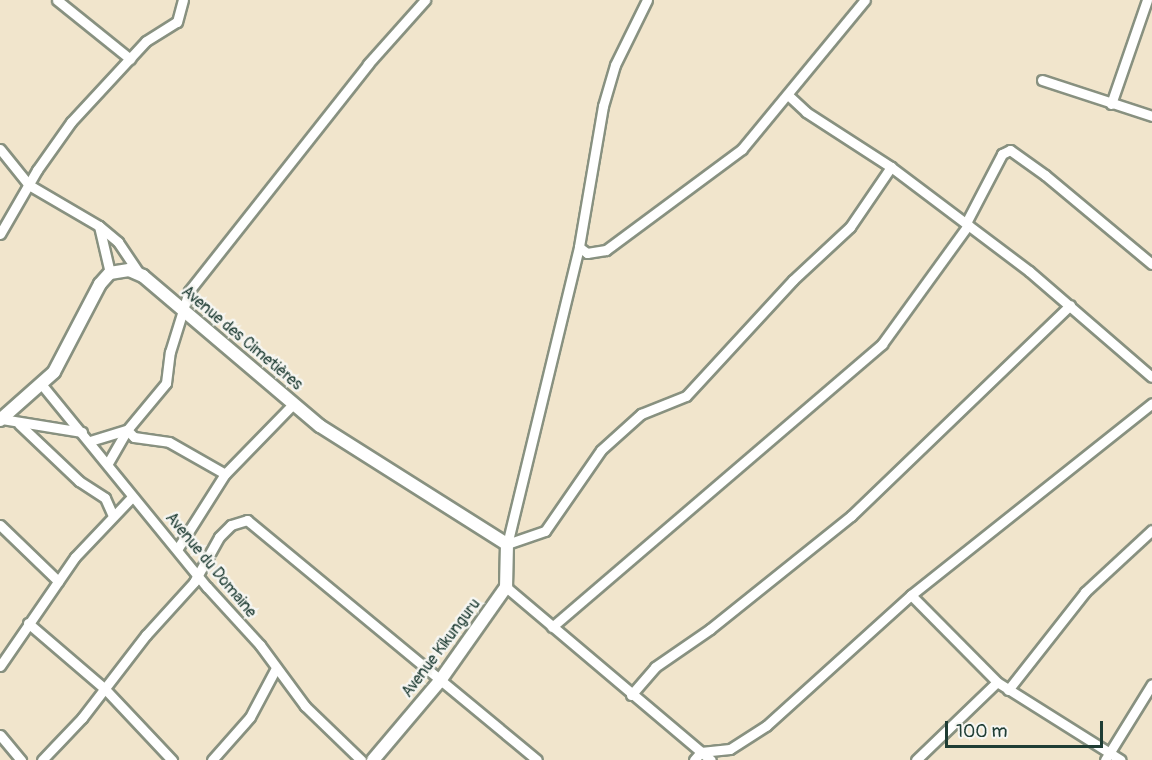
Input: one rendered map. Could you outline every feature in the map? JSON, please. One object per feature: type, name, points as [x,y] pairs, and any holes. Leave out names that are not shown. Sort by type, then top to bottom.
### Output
[{"type":"street","points":[[57,0],[130,59]]},
{"type":"street","points":[[0,234],[71,122],[146,40],[177,22],[183,0]]},
{"type":"street","points":[[108,464],[128,430],[166,382],[170,352],[184,315],[189,291],[368,63],[425,0]]},
{"type":"street","points":[[647,0],[615,65],[603,106],[579,247],[507,544],[506,587],[631,695],[711,760]]},
{"type":"street","points":[[579,247],[596,253],[615,244],[742,149],[865,0]]},
{"type":"street","points":[[1111,104],[1147,0]]},
{"type":"street","points":[[1042,80],[1152,116]]},
{"type":"street","points":[[788,95],[830,129],[891,167],[967,224],[1070,305],[1152,377]]},
{"type":"street","points":[[0,149],[29,185],[99,226],[127,251],[139,273],[110,273]]},
{"type":"street","points":[[552,627],[882,344],[967,224],[1002,154],[1010,150],[1045,175],[1152,264]]},
{"type":"street","points":[[507,544],[545,531],[601,450],[650,408],[686,396],[792,280],[850,227],[891,167]]},
{"type":"street","points":[[99,226],[110,273]]},
{"type":"street","points":[[1,420],[42,385],[74,337],[91,296],[110,273]]},
{"type":"street","name":"Avenue des Cimetières","points":[[139,273],[184,315],[342,441],[393,469],[507,544]]},
{"type":"street","points":[[168,299],[189,291]]},
{"type":"street","points":[[631,695],[655,668],[710,630],[851,516],[1070,305]]},
{"type":"street","name":"Avenue du Domaine","points":[[42,385],[90,441],[132,497],[178,548],[305,706],[357,759]]},
{"type":"street","points":[[178,548],[225,474],[294,403]]},
{"type":"street","points":[[694,760],[701,752],[730,749],[765,726],[911,595],[1152,403]]},
{"type":"street","points":[[1,420],[82,432]]},
{"type":"street","points":[[19,424],[78,481],[105,498],[112,514]]},
{"type":"street","points":[[90,441],[128,430]]},
{"type":"street","points":[[128,430],[134,437],[181,447],[225,474]]},
{"type":"street","points":[[0,666],[58,581],[112,514],[132,497]]},
{"type":"street","points":[[42,760],[105,689],[198,574],[219,537],[231,525],[247,520],[439,682],[537,760]]},
{"type":"street","points":[[0,525],[58,581]]},
{"type":"street","points":[[1008,690],[1085,592],[1152,530]]},
{"type":"street","name":"Avenue Kikunguru","points":[[373,760],[439,682],[506,587]]},
{"type":"street","points":[[911,595],[997,682],[1108,756],[1121,760]]},
{"type":"street","points":[[28,622],[105,689],[172,760]]},
{"type":"street","points":[[212,760],[250,717],[276,668]]},
{"type":"street","points":[[916,760],[997,682]]},
{"type":"street","points":[[1108,756],[1152,684]]},
{"type":"street","points":[[0,735],[20,760]]}]
